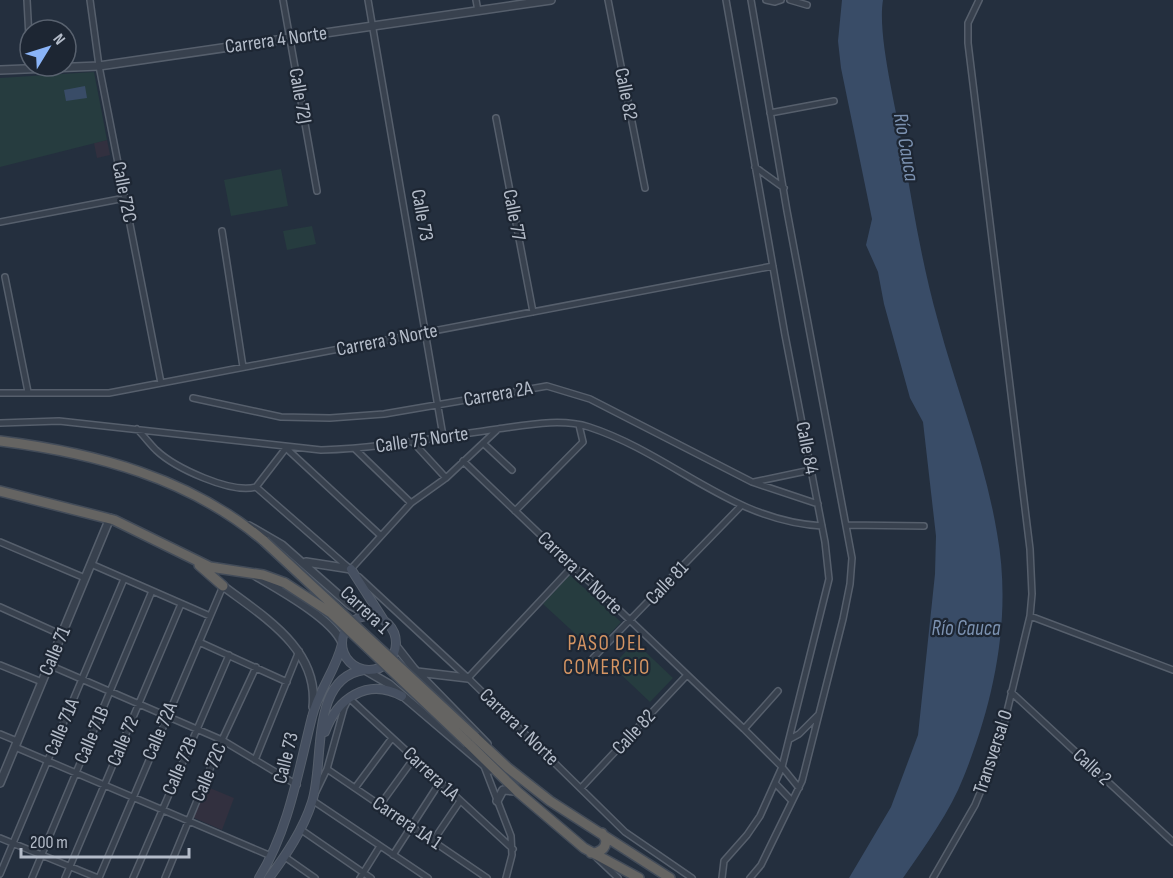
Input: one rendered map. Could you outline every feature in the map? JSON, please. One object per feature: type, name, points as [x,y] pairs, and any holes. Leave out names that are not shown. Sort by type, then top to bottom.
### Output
[{"type":"highway","name":"Carrera 1","points":[[0,441],[58,449],[134,470],[205,500],[241,522],[264,541],[472,740],[518,792],[591,853],[636,877]]},
{"type":"highway","name":"Carrera 1","points":[[0,491],[110,518],[149,535],[210,567],[251,573],[285,583],[331,613],[472,740],[550,801],[670,878]]},
{"type":"highway","points":[[192,559],[223,586]]},
{"type":"highway","points":[[591,853],[599,852],[604,847],[606,840],[602,833]]},
{"type":"main road","points":[[351,569],[367,597],[386,622],[394,633],[396,646],[387,664],[375,670],[364,670],[349,662],[342,643],[345,631],[352,622],[371,616],[386,622]]},
{"type":"main road","name":"Calle 73","points":[[259,878],[271,856],[297,785],[313,714],[337,663],[342,643]]},
{"type":"main road","name":"Calle 73","points":[[269,878],[285,857],[312,800],[322,740],[323,714],[330,695],[345,676],[364,670]]},
{"type":"main road","points":[[322,740],[332,714],[344,700],[358,692],[373,689],[388,690],[402,696]]},
{"type":"street","points":[[27,0],[28,18]]},
{"type":"street","name":"Calle 72C","points":[[90,0],[99,66],[161,383]]},
{"type":"street","name":"Calle 72J","points":[[283,0],[317,191]]},
{"type":"street","name":"Calle 73","points":[[368,0],[443,435]]},
{"type":"street","points":[[476,0],[478,10]]},
{"type":"street","name":"Carrera 4 Norte","points":[[78,66],[99,66],[551,0]]},
{"type":"street","name":"Calle 82","points":[[608,0],[645,188]]},
{"type":"street","name":"Calle 84","points":[[722,878],[724,861],[747,836],[782,767],[827,590],[828,558],[726,0]]},
{"type":"street","name":"Calle 84","points":[[750,878],[761,865],[798,788],[850,584],[852,558],[751,0]]},
{"type":"street","points":[[766,0],[775,2],[781,0]]},
{"type":"street","points":[[790,0],[807,5]]},
{"type":"street","name":"Transversal 0","points":[[933,878],[975,805],[998,749],[1030,616],[1032,594],[1030,549],[968,43],[968,22],[979,0]]},
{"type":"street","name":"Carrera 4 Norte","points":[[0,70],[18,68]]},
{"type":"street","points":[[770,113],[834,101]]},
{"type":"street","name":"Calle 77","points":[[496,118],[533,312]]},
{"type":"street","points":[[755,167],[784,188]]},
{"type":"street","points":[[0,222],[125,198]]},
{"type":"street","points":[[222,231],[243,367]]},
{"type":"street","name":"Carrera 3 Norte","points":[[0,393],[109,393],[773,266]]},
{"type":"street","points":[[5,277],[28,393]]},
{"type":"street","name":"Carrera 2A","points":[[193,398],[281,417],[366,416],[547,386],[590,399],[752,482],[818,504]]},
{"type":"street","name":"Calle 75 Norte","points":[[0,423],[59,421],[286,448],[355,449],[443,435],[552,423],[579,425],[631,446],[740,507],[798,525],[822,526]]},
{"type":"street","points":[[515,511],[583,442],[579,425]]},
{"type":"street","points":[[137,429],[157,451],[178,466],[225,485],[246,490],[256,487],[286,448],[380,535]]},
{"type":"street","points":[[301,560],[319,566],[351,569],[411,503],[446,478],[498,429]]},
{"type":"street","points":[[412,441],[446,478]]},
{"type":"street","points":[[483,443],[512,470]]},
{"type":"street","points":[[355,449],[411,503]]},
{"type":"street","name":"Carrera 1F Norte","points":[[463,462],[744,729],[782,767],[798,788]]},
{"type":"street","points":[[752,482],[811,470]]},
{"type":"street","name":"Carrera 1 Norte","points":[[256,487],[351,569],[468,678],[625,832],[692,878]]},
{"type":"street","name":"Calle 81","points":[[593,658],[740,507]]},
{"type":"street","name":"Calle 71","points":[[0,783],[110,518]]},
{"type":"street","points":[[241,522],[271,537],[301,560],[350,605],[371,616]]},
{"type":"street","points":[[846,525],[924,526]]},
{"type":"street","points":[[0,542],[85,578]]},
{"type":"street","points":[[91,564],[210,616]]},
{"type":"street","points":[[417,672],[468,678],[573,566]]},
{"type":"street","points":[[251,573],[318,617],[336,632],[342,643]]},
{"type":"street","name":"Calle 71A","points":[[0,874],[124,579]]},
{"type":"street","points":[[223,586],[290,639],[299,651],[312,680],[313,714]]},
{"type":"street","name":"Calle 72A","points":[[98,878],[223,586]]},
{"type":"street","name":"Calle 71B","points":[[32,878],[152,591]]},
{"type":"street","name":"Calle 72","points":[[65,878],[181,604]]},
{"type":"street","points":[[0,607],[62,635]]},
{"type":"street","points":[[1030,616],[1173,670]]},
{"type":"street","points":[[199,642],[287,682]]},
{"type":"street","points":[[396,646],[417,672],[470,724],[508,768]]},
{"type":"street","points":[[255,760],[299,651]]},
{"type":"street","name":"Calle 72B","points":[[133,878],[229,655]]},
{"type":"street","points":[[0,664],[42,682]]},
{"type":"street","points":[[49,665],[222,740],[297,785]]},
{"type":"street","name":"Calle 72C","points":[[165,878],[222,740],[256,667]]},
{"type":"street","points":[[364,670],[384,680],[518,792]]},
{"type":"street","name":"Calle 82","points":[[581,788],[687,675]]},
{"type":"street","points":[[744,729],[778,691]]},
{"type":"street","name":"Calle 2","points":[[1011,692],[1173,842]]},
{"type":"street","points":[[349,698],[344,708],[327,769],[312,800],[428,878]]},
{"type":"street","name":"Carrera 1A","points":[[349,698],[513,849]]},
{"type":"street","points":[[790,738],[799,734],[818,715]]},
{"type":"street","points":[[0,734],[48,760],[271,856]]},
{"type":"street","points":[[355,788],[392,738]]},
{"type":"street","points":[[380,805],[414,758]]},
{"type":"street","points":[[484,765],[511,836],[513,849],[506,878]]},
{"type":"street","name":"Carrera 1A 1","points":[[327,769],[487,878]]},
{"type":"street","points":[[393,855],[440,782]]},
{"type":"street","points":[[775,783],[792,801]]},
{"type":"street","points":[[497,801],[503,790],[511,789],[518,792]]},
{"type":"street","points":[[433,841],[460,801]]},
{"type":"street","points":[[300,829],[362,875],[370,878]]},
{"type":"street","points":[[0,838],[98,878]]},
{"type":"street","points":[[362,875],[380,846]]},
{"type":"street","name":"Carrera 1","points":[[591,853],[618,878]]},
{"type":"street","points":[[285,857],[315,878]]},
{"type":"shaded area","points":[[107,140],[110,155],[97,158],[94,143]]},
{"type":"shaded area","points":[[205,786],[234,798],[222,830],[192,817]]},
{"type":"green space","points":[[94,72],[107,140],[0,167],[0,78],[78,78],[78,73]]},
{"type":"green space","points":[[281,169],[288,206],[231,216],[224,180]]},
{"type":"green space","points":[[312,226],[316,244],[287,250],[283,231]]},
{"type":"green space","points":[[570,575],[621,622],[594,651],[543,604]]},
{"type":"green space","points":[[635,642],[673,678],[650,702],[612,666]]},
{"type":"water","name":"Río Cauca","points":[[842,0],[883,0],[883,33],[888,74],[914,215],[932,300],[992,506],[1001,564],[1003,595],[998,656],[975,747],[952,803],[903,878],[849,878],[891,807],[918,735],[935,574],[936,536],[923,422],[910,398],[884,304],[878,272],[866,245],[872,219],[841,68],[838,41]]},
{"type":"water","points":[[85,86],[87,98],[66,101],[64,90]]},
{"type":"district","name":"PASO DEL COMERCIO","points":[[607,655]]}]
